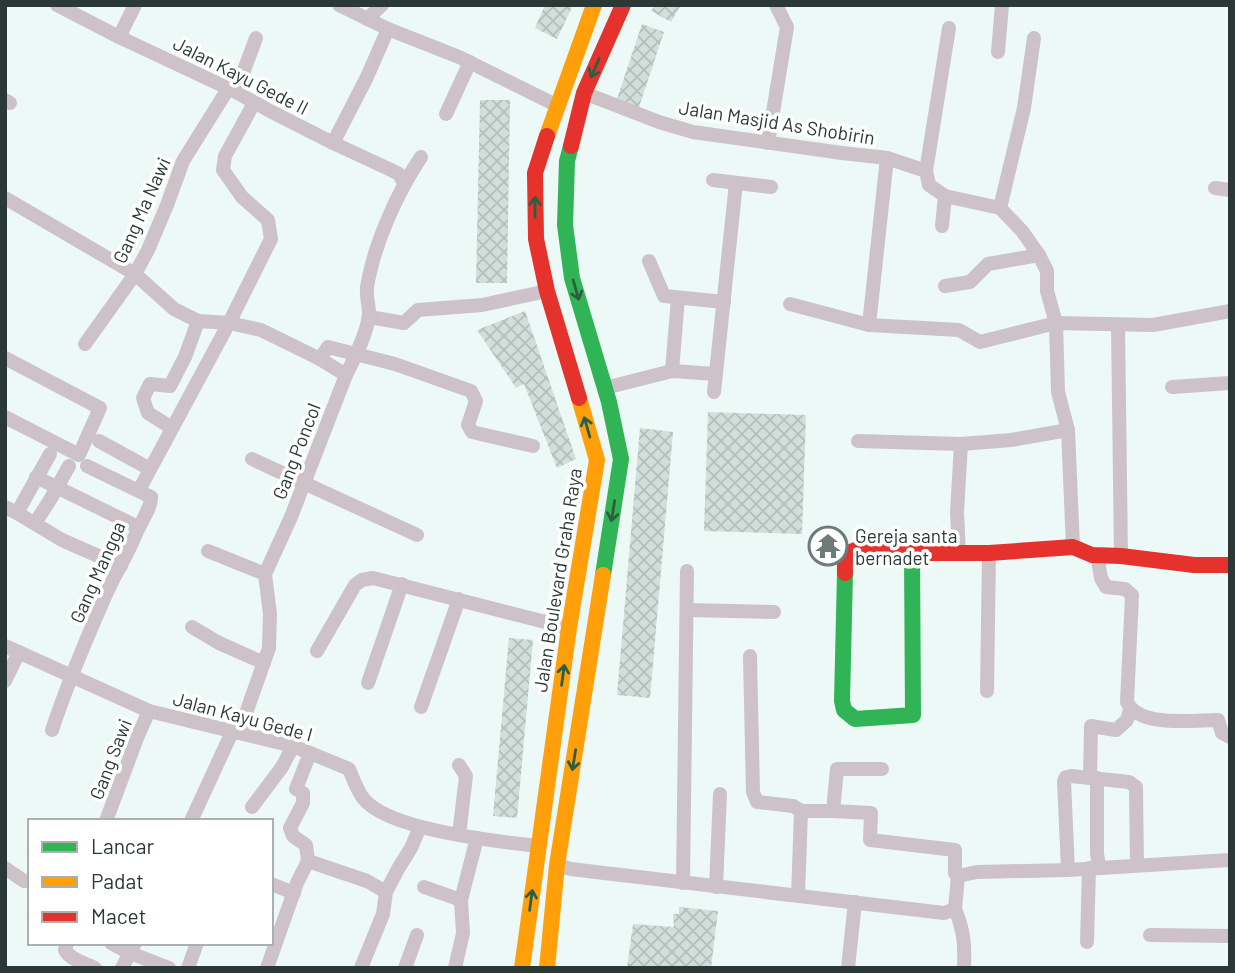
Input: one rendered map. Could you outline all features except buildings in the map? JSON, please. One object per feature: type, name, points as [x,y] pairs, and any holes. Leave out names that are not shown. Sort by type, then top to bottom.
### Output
[{"type":"main road","name":"Jalan Boulevard Graha Raya","points":[[522,968],[569,628],[597,460],[547,290],[536,239],[535,173],[594,5]]},
{"type":"main road","points":[[547,968],[557,865],[621,459],[605,388],[572,278],[565,225],[567,161],[584,93],[623,5]]},
{"type":"main road","points":[[597,460],[621,459]]},
{"type":"main road","points":[[912,553],[913,715],[855,719],[844,710],[842,701],[845,556],[849,552],[989,553],[1073,547],[1097,555],[1194,565],[1230,565]]},
{"type":"street","name":"Jalan Kayu Gede II","points":[[57,5],[232,90],[333,144],[399,174],[404,183]]},
{"type":"street","points":[[119,37],[135,5]]},
{"type":"street","points":[[339,5],[558,106]]},
{"type":"street","points":[[367,19],[382,5]]},
{"type":"street","points":[[768,143],[787,27],[776,5]]},
{"type":"street","points":[[998,52],[1002,5]]},
{"type":"street","points":[[949,28],[926,171],[929,186],[945,195],[1000,208],[1022,230],[1040,255],[1047,271],[1047,291],[1056,323],[1058,392],[1068,430],[1073,547]]},
{"type":"street","points":[[333,144],[368,77],[388,29]]},
{"type":"street","name":"Gang Ma Nawi","points":[[85,344],[135,274],[148,250],[183,161],[232,90],[256,38]]},
{"type":"street","points":[[1000,208],[1024,108],[1034,38]]},
{"type":"street","points":[[446,114],[476,66]]},
{"type":"street","name":"Jalan Masjid As Shobirin","points":[[584,93],[693,132],[887,158],[926,171]]},
{"type":"street","points":[[87,466],[139,490],[271,239],[268,220],[242,197],[223,170],[225,156],[254,103]]},
{"type":"street","name":"Gang Poncol","points":[[265,575],[357,354],[369,317],[367,289],[376,250],[404,183],[421,157]]},
{"type":"street","points":[[869,325],[887,158]]},
{"type":"street","points":[[713,180],[771,187]]},
{"type":"street","points":[[714,392],[736,183]]},
{"type":"street","points":[[942,226],[945,195]]},
{"type":"street","points":[[5,198],[135,274],[174,309],[198,321],[229,323],[261,330],[346,375]]},
{"type":"street","points":[[945,286],[970,282],[988,264],[1040,255]]},
{"type":"street","points":[[649,261],[664,296],[724,302]]},
{"type":"street","points":[[369,317],[404,323],[418,310],[482,306],[547,290]]},
{"type":"street","points":[[672,371],[678,298]]},
{"type":"street","points":[[790,304],[869,325],[959,330],[980,342],[1056,323],[1153,326],[1230,310]]},
{"type":"street","points":[[172,428],[148,413],[142,398],[150,384],[170,386],[185,357],[198,321]]},
{"type":"street","points":[[1118,326],[1121,556]]},
{"type":"street","points":[[320,359],[328,347],[394,364],[471,391],[475,401],[468,425],[472,432],[533,446]]},
{"type":"street","points":[[5,358],[100,408],[79,455],[5,417]]},
{"type":"street","points":[[605,388],[672,371],[716,374]]},
{"type":"street","points":[[1172,387],[1230,383]]},
{"type":"street","points":[[858,441],[961,444],[1012,440],[1068,430]]},
{"type":"street","points":[[99,441],[150,469]]},
{"type":"street","points":[[959,552],[957,512],[961,444]]},
{"type":"street","points":[[50,454],[11,510],[62,540],[121,566]]},
{"type":"street","points":[[252,459],[417,535]]},
{"type":"street","points":[[35,523],[69,466]]},
{"type":"street","points":[[36,477],[138,527]]},
{"type":"street","name":"Gang Mangga","points":[[52,730],[71,676],[104,598],[151,502],[150,496],[139,490]]},
{"type":"street","points":[[192,819],[235,733],[270,648],[270,614],[265,575],[208,551]]},
{"type":"street","points":[[987,691],[989,553]]},
{"type":"street","points":[[1097,555],[1101,578],[1106,587],[1125,589],[1132,595],[1127,702],[1130,709],[1145,719],[1218,720],[1222,733],[1230,737]]},
{"type":"street","points":[[683,883],[687,571]]},
{"type":"street","points":[[317,652],[355,585],[362,580],[373,578],[569,628]]},
{"type":"street","points":[[369,683],[402,584]]},
{"type":"street","points":[[421,707],[459,599]]},
{"type":"street","points":[[687,610],[774,612]]},
{"type":"street","points":[[192,627],[219,643],[264,663]]},
{"type":"street","points":[[5,681],[12,649]]},
{"type":"street","name":"Jalan Kayu Gede I","points":[[12,649],[149,711],[293,746],[349,769],[364,800],[386,814],[420,827],[506,843],[539,846]]},
{"type":"street","points":[[750,656],[753,792],[757,802],[793,806],[801,811],[871,813],[870,840],[955,850],[955,873],[958,876],[955,909],[962,925],[964,968]]},
{"type":"street","points":[[1087,942],[1097,853],[1089,741],[1091,726],[1116,730],[1127,720],[1130,709]]},
{"type":"street","name":"Gang Sawi","points":[[107,819],[149,711]]},
{"type":"street","points":[[251,807],[282,767],[293,746]]},
{"type":"street","points":[[267,968],[308,861],[306,845],[293,836],[290,828],[303,803],[303,793],[296,789],[310,753]]},
{"type":"street","points":[[459,765],[466,776],[459,835]]},
{"type":"street","points":[[834,811],[837,769],[883,769]]},
{"type":"street","points":[[1068,870],[1065,781],[1071,776],[1129,782],[1136,787],[1137,865]]},
{"type":"street","points":[[716,887],[720,794]]},
{"type":"street","points":[[798,896],[801,811]]},
{"type":"street","points":[[361,968],[383,914],[386,892],[420,827]]},
{"type":"street","points":[[455,968],[463,933],[461,900],[477,838]]},
{"type":"street","points":[[958,876],[978,872],[1068,870],[1230,860]]},
{"type":"street","points":[[308,861],[367,881],[386,892]]},
{"type":"street","points":[[557,865],[683,883],[944,913],[955,909]]},
{"type":"street","points":[[5,868],[28,878]]},
{"type":"street","points":[[273,885],[294,893]]},
{"type":"street","points":[[424,887],[461,900]]},
{"type":"street","points":[[848,968],[855,902]]},
{"type":"street","points":[[405,968],[417,935]]},
{"type":"street","points":[[1150,935],[1230,936]]},
{"type":"street","points":[[66,945],[65,950],[70,957],[95,968]]},
{"type":"street","points":[[188,968],[196,945]]},
{"type":"street","points":[[122,968],[132,948],[169,968]]},
{"type":"street","points":[[194,968],[202,968]]},
{"type":"traffic: fast","points":[[571,146],[567,161],[565,225],[572,278],[609,402],[621,459],[603,575]]},
{"type":"traffic: fast","points":[[845,573],[844,710],[855,719],[913,715],[912,553]]},
{"type":"traffic: slow","points":[[547,136],[594,5]]},
{"type":"traffic: slow","points":[[522,968],[569,628],[597,460],[579,398]]},
{"type":"traffic: slow","points":[[547,968],[557,865],[603,575]]},
{"type":"traffic: jam","points":[[571,146],[584,93],[623,5]]},
{"type":"traffic: jam","points":[[547,136],[535,173],[536,239],[547,291],[579,398]]},
{"type":"traffic: jam","points":[[845,573],[847,556],[855,550],[989,553],[1073,547],[1092,555],[1194,565],[1230,565]]},
{"type":"place","name":"Gereja santa bernadet","points":[[828,546]]}]
